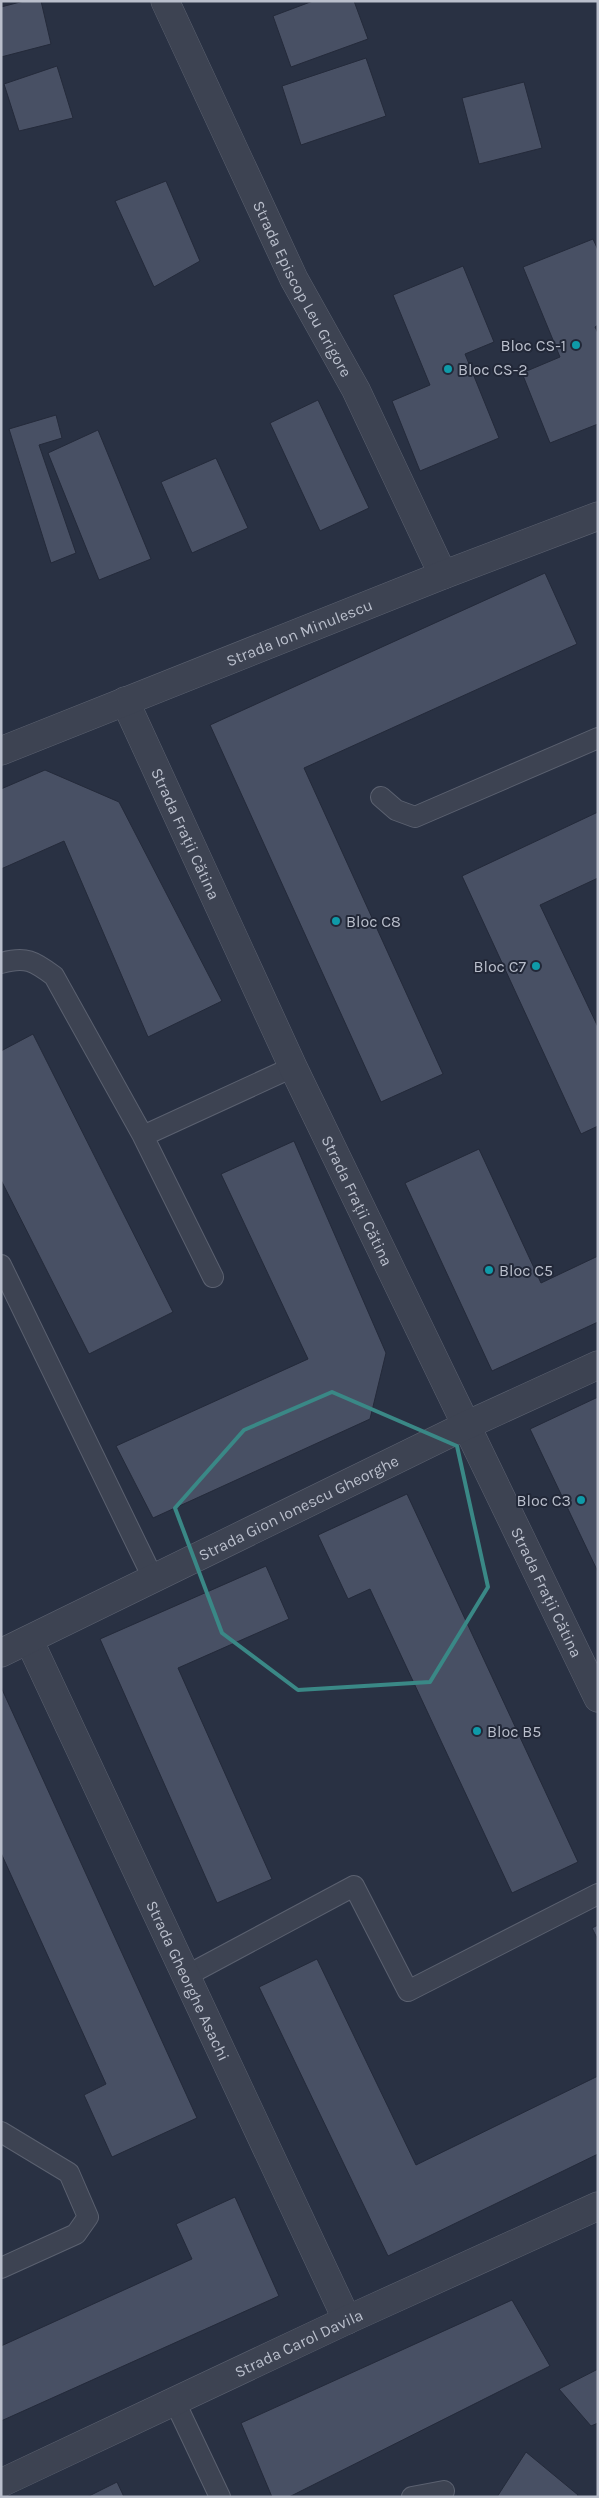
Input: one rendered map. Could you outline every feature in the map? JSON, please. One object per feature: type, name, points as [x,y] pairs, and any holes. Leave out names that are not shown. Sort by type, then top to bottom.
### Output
[{"type":"street","name":"Strada Episcop Leu Grigore","points":[[165,1],[294,279],[356,390],[443,574]]},
{"type":"street","name":"Strada Ion Minulescu","points":[[1,751],[443,574],[598,516]]},
{"type":"street","name":"Strada Frații Cătina","points":[[125,701],[293,1067],[598,1698]]},
{"type":"street","name":"Strada Gion Ionescu Gheorghe","points":[[1,1653],[467,1425],[598,1365]]},
{"type":"street","name":"Strada Gheorghe Asachi","points":[[29,1640],[347,2320]]},
{"type":"street","name":"Strada Carol Davila","points":[[1,2483],[347,2320],[598,2206]]},
{"type":"lane","points":[[381,797],[396,810],[415,817],[598,738]]},
{"type":"lane","points":[[1,963],[11,960],[32,960],[54,976],[143,1136],[213,1277]]},
{"type":"lane","points":[[143,1136],[293,1067]]},
{"type":"lane","points":[[1,1265],[154,1578]]},
{"type":"lane","points":[[186,1976],[354,1886],[408,1991],[598,1894]]},
{"type":"lane","points":[[1,2132],[69,2173],[88,2217],[76,2234],[1,2268]]},
{"type":"lane","points":[[175,2402],[220,2497]]},
{"type":"lane","points":[[412,2497],[444,2491]]},
{"type":"highlighted area","points":[[332,1392],[457,1446],[488,1587],[430,1682],[298,1690],[222,1633],[175,1508],[244,1430]]},
{"type":"building","points":[[24,1],[41,1],[51,44],[1,57],[1,7]]},
{"type":"building","points":[[313,1],[354,1],[368,39],[291,67],[273,16]]},
{"type":"building","points":[[366,58],[386,116],[301,145],[282,86]]},
{"type":"building","points":[[57,66],[73,118],[19,131],[4,84]]},
{"type":"building","points":[[524,82],[542,148],[479,164],[462,98]]},
{"type":"building","points":[[166,181],[200,261],[154,287],[115,201]]},
{"type":"building","name":"Bloc CS-1","points":[[593,239],[598,250],[598,325],[595,327],[598,333],[598,424],[550,443],[522,373],[560,357],[523,267]]},
{"type":"building","name":"Bloc CS-2","points":[[463,266],[494,342],[465,354],[499,438],[420,471],[392,401],[430,385],[393,295]]},
{"type":"building","points":[[318,400],[369,508],[320,531],[270,423]]},
{"type":"building","points":[[56,415],[62,438],[39,445],[76,553],[51,563],[9,429]]},
{"type":"building","points":[[98,430],[151,559],[99,580],[48,453]]},
{"type":"building","points":[[216,458],[248,528],[192,553],[161,482]]},
{"type":"building","name":"Bloc C8","points":[[545,573],[577,644],[304,768],[443,1074],[381,1102],[210,725]]},
{"type":"building","points":[[45,770],[119,802],[222,1001],[148,1037],[64,841],[1,869],[1,789]]},
{"type":"building","name":"Bloc C7","points":[[598,812],[598,878],[540,905],[598,1027],[598,1126],[581,1134],[462,876]]},
{"type":"building","points":[[33,1034],[173,1312],[89,1354],[1,1180],[1,1051]]},
{"type":"building","points":[[294,1141],[386,1353],[370,1419],[153,1518],[116,1446],[308,1359],[221,1174]]},
{"type":"building","name":"Bloc C5","points":[[479,1149],[541,1283],[598,1256],[598,1322],[492,1371],[405,1183]]},
{"type":"building","name":"Bloc C3","points":[[598,1397],[598,1572],[530,1429]]},
{"type":"building","name":"Bloc B5","points":[[407,1494],[578,1862],[512,1893],[370,1589],[348,1599],[318,1535]]},
{"type":"building","points":[[266,1566],[289,1619],[178,1668],[272,1879],[217,1903],[100,1639]]},
{"type":"building","points":[[1,1687],[197,2118],[112,2157],[84,2095],[106,2084],[1,1853]]},
{"type":"building","points":[[598,1925],[598,1940],[592,1928]]},
{"type":"building","points":[[317,1959],[416,2165],[598,2076],[598,2154],[388,2256],[259,1987]]},
{"type":"building","points":[[235,2197],[279,2296],[1,2421],[1,2346],[192,2259],[176,2224]]},
{"type":"building","points":[[512,2300],[550,2366],[289,2497],[272,2497],[241,2423]]},
{"type":"building","points":[[598,2369],[598,2423],[591,2426],[559,2389]]},
{"type":"building","points":[[526,2452],[578,2495],[577,2497],[497,2497]]},
{"type":"building","points":[[117,2482],[124,2497],[87,2497]]},
{"type":"place","name":"Bloc CS-1","points":[[576,345]]},
{"type":"place","name":"Bloc CS-2","points":[[448,369]]},
{"type":"place","name":"Bloc C8","points":[[336,921]]},
{"type":"place","name":"Bloc C7","points":[[536,966]]},
{"type":"place","name":"Bloc C5","points":[[489,1270]]},
{"type":"place","name":"Bloc C3","points":[[581,1500]]},
{"type":"place","name":"Bloc B5","points":[[477,1731]]}]
